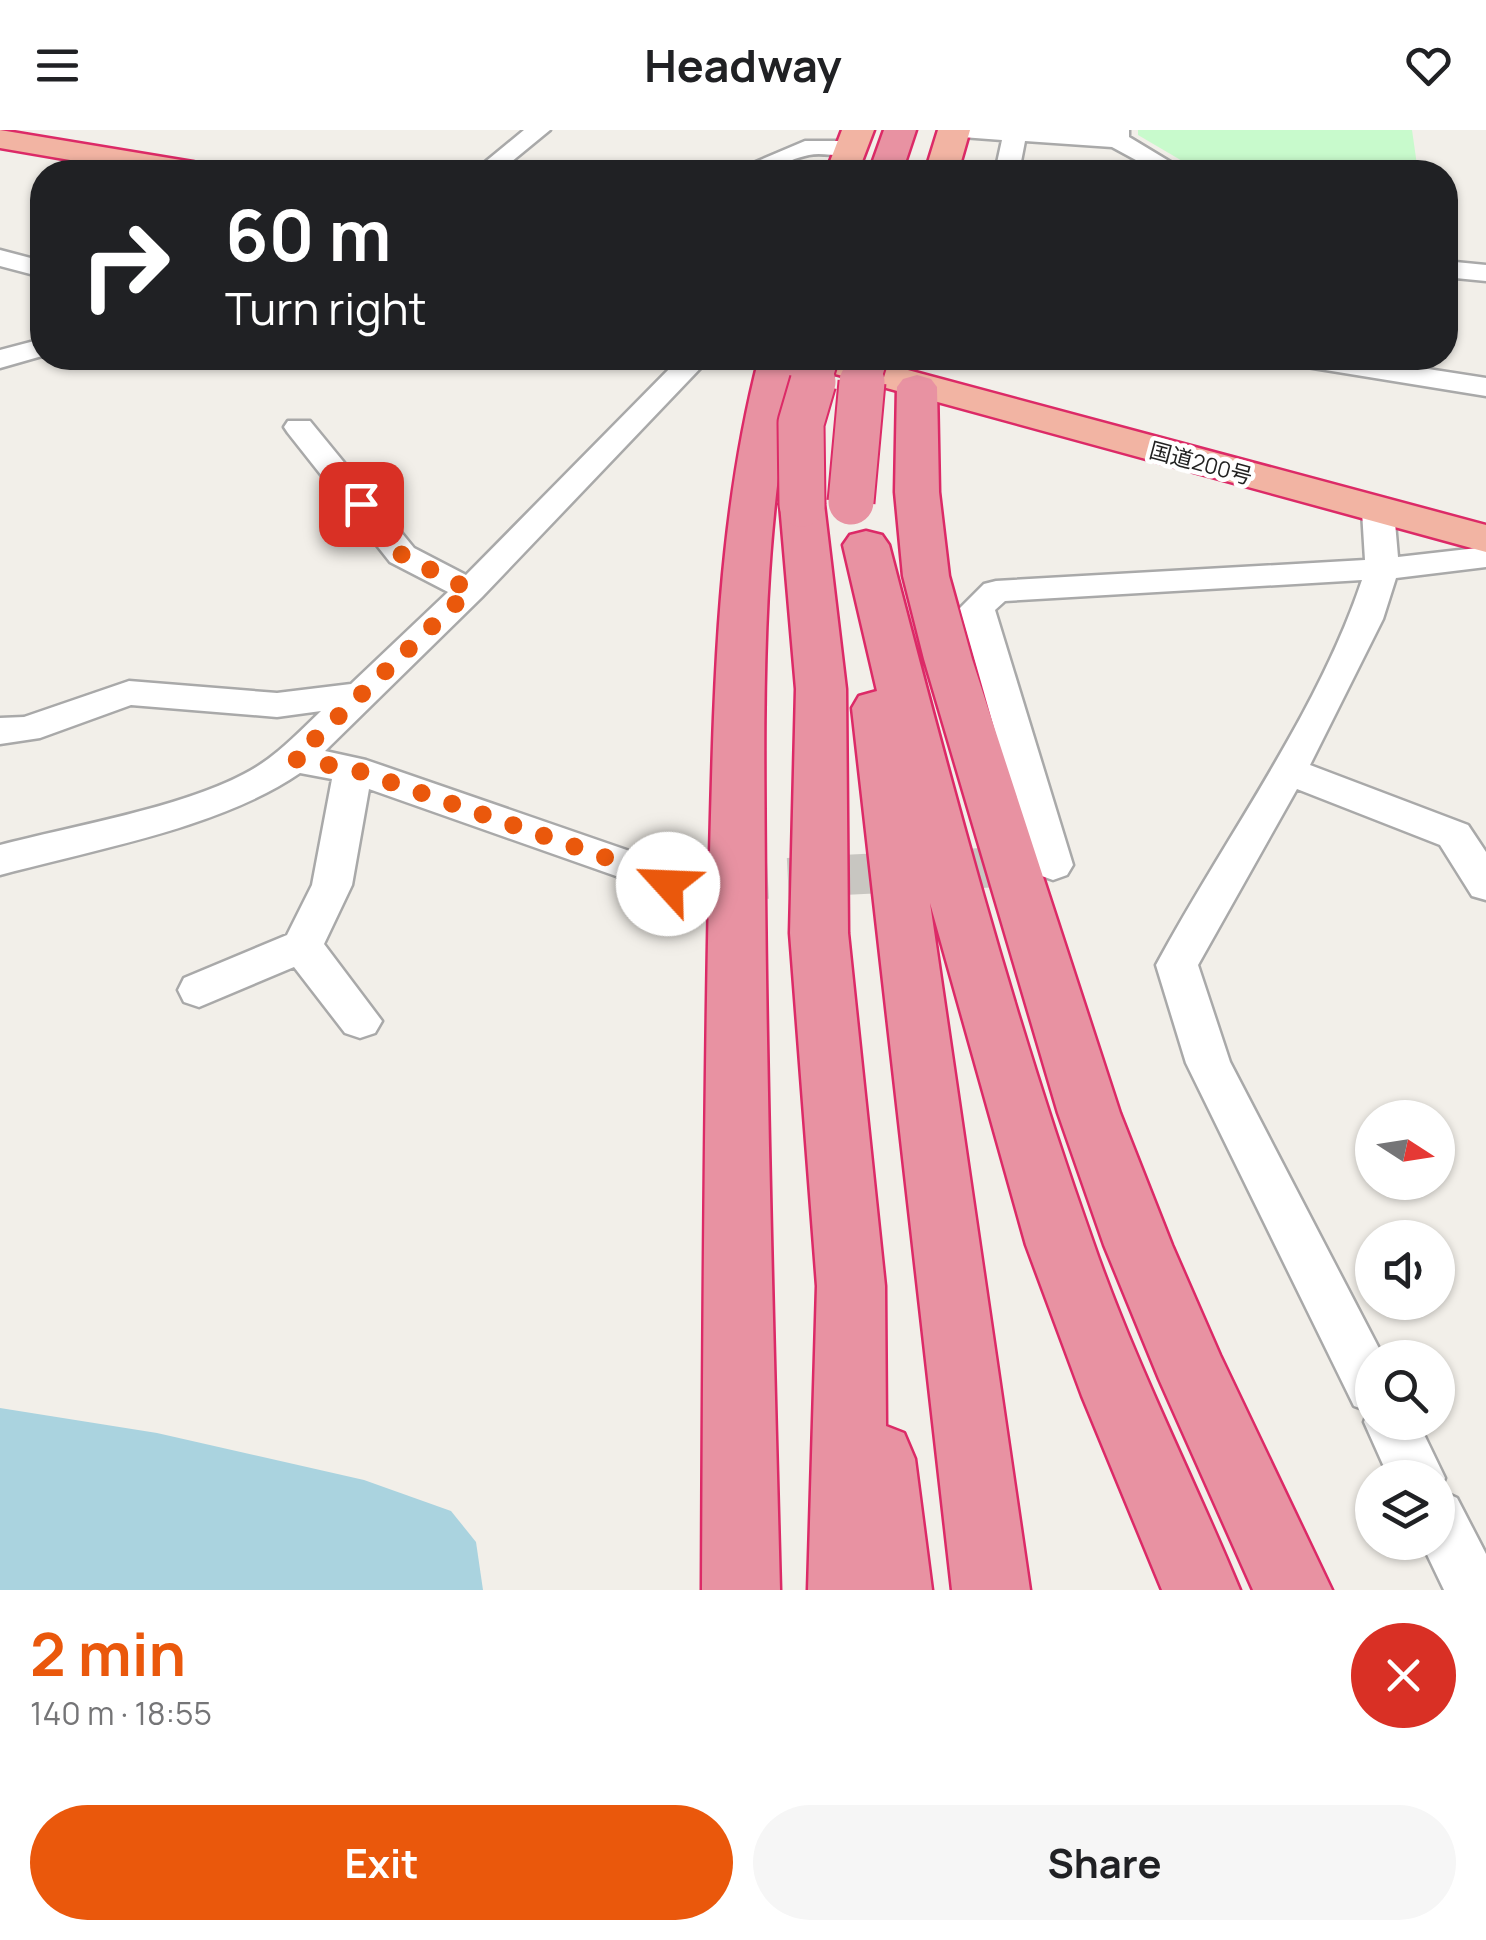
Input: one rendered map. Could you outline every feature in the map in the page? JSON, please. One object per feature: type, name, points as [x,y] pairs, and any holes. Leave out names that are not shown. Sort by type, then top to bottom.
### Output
[{"type":"highway","points":[[890,160],[900,130]]},
{"type":"highway","points":[[926,160],[934,130]]},
{"type":"highway","points":[[945,160],[954,130]]},
{"type":"highway","points":[[0,138],[125,160]]},
{"type":"highway","points":[[0,151],[52,160]]},
{"type":"highway","points":[[741,1590],[737,934],[742,610],[765,406],[776,370]]},
{"type":"highway","points":[[816,370],[800,423],[840,517],[924,780],[1016,1107],[1060,1245],[1118,1396],[1200,1590]]},
{"type":"highway","points":[[847,1590],[851,1286],[819,933],[821,688],[840,517],[859,402],[901,370]]},
{"type":"highway","points":[[907,370],[926,576],[1088,1113],[1194,1379],[1293,1590]]},
{"type":"highway","name":"国道200号","points":[[923,370],[1378,511],[1486,539]]},
{"type":"highway","name":"国道200号","points":[[927,370],[1486,512]]},
{"type":"highway","points":[[840,517],[884,780],[991,1590]]},
{"type":"highway","points":[[819,933],[892,1590]]},
{"type":"street","points":[[500,160],[538,130]]},
{"type":"street","points":[[962,130],[1117,135],[1156,160]]},
{"type":"street","points":[[1010,160],[1015,134]]},
{"type":"street","points":[[779,160],[805,148],[850,150]]},
{"type":"street","points":[[0,258],[30,267]]},
{"type":"street","points":[[1458,270],[1486,273]]},
{"type":"street","points":[[0,359],[30,350]]},
{"type":"street","points":[[0,860],[197,807],[257,784],[294,759],[470,590],[684,370]]},
{"type":"street","points":[[1389,370],[1486,386]]},
{"type":"street","points":[[300,426],[402,555],[470,590]]},
{"type":"street","points":[[1355,1354],[1208,1063],[1177,965],[1288,771],[1366,619],[1382,568],[1378,511]]},
{"type":"street","points":[[1053,864],[977,608],[996,591],[1382,568],[1486,557]]},
{"type":"street","points":[[0,732],[27,730],[129,693],[277,704],[363,694]]},
{"type":"street","points":[[294,759],[353,769],[630,866],[668,884]]},
{"type":"street","points":[[199,990],[302,946],[332,886],[353,769]]},
{"type":"street","points":[[1288,771],[1470,838],[1486,885]]},
{"type":"street","points":[[302,946],[360,1021]]},
{"type":"street","points":[[1455,1551],[1474,1590]]},
{"type":"green space","points":[[1138,130],[1412,130],[1416,160],[1181,160],[1138,135]]},
{"type":"water","points":[[0,1408],[157,1433],[364,1480],[451,1511],[476,1542],[483,1590],[0,1590]]},
{"type":"tunnel","points":[[668,884],[1039,865]]},
{"type":"route","points":[[361,504],[402,555],[470,590],[294,759],[353,769],[630,866],[668,884]]}]
